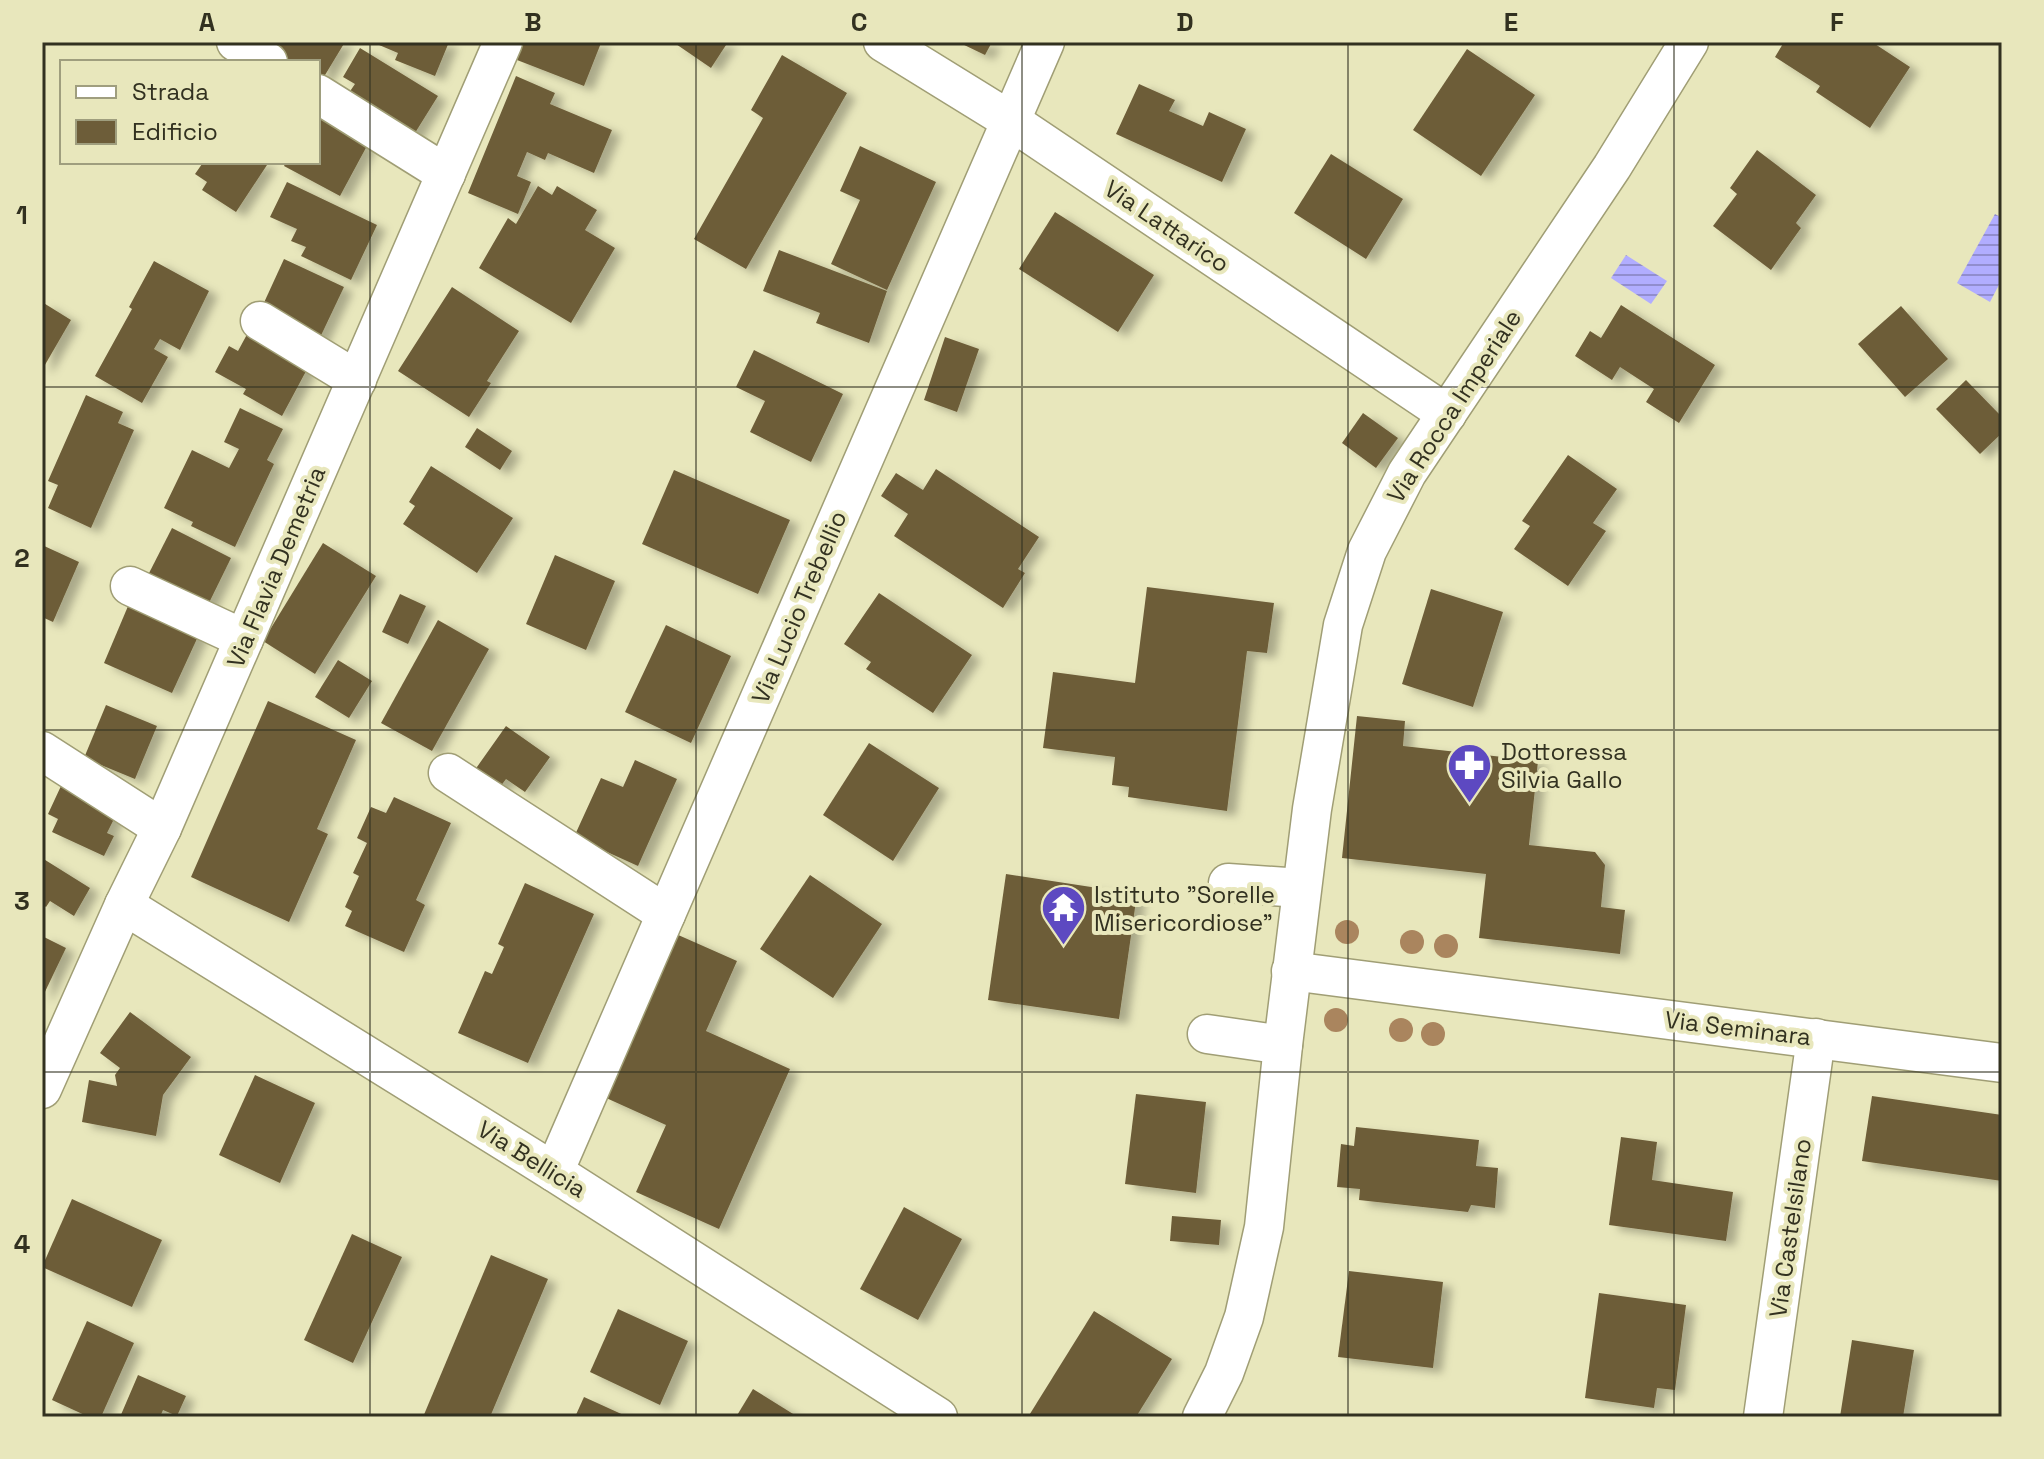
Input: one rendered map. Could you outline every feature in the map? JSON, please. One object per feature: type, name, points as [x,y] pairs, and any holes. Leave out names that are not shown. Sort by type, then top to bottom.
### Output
[{"type":"street","points":[[236,42],[265,60]]},
{"type":"street","name":"Via Flavia Demetria","points":[[42,1089],[162,828],[503,42]]},
{"type":"street","name":"Via Lattarico","points":[[883,42],[1011,121],[1447,414]]},
{"type":"street","name":"Via Lucio Trebellio","points":[[554,1172],[1045,42]]},
{"type":"street","name":"Via Rocca Imperiale","points":[[1202,1417],[1234,1346],[1259,1257],[1312,809],[1339,643],[1362,566],[1395,492],[1612,167],[1689,42]]},
{"type":"street","points":[[320,95],[446,174]]},
{"type":"street","points":[[260,321],[357,380]]},
{"type":"street","points":[[130,586],[244,639]]},
{"type":"street","points":[[42,751],[162,828]]},
{"type":"street","points":[[448,773],[666,914]]},
{"type":"street","points":[[1228,883],[1301,888]]},
{"type":"street","name":"Via Bellicia","points":[[124,905],[554,1172],[938,1417]]},
{"type":"street","name":"Via Seminara","points":[[1291,971],[2002,1063]]},
{"type":"street","points":[[1207,1034],[1283,1045]]},
{"type":"street","name":"Via Castelsilano","points":[[1763,1417],[1816,1038]]},
{"type":"shaded area","points":[[1995,214],[2002,218],[2002,279],[1990,302],[1957,283]]},
{"type":"shaded area","points":[[1626,255],[1667,281],[1651,304],[1611,278]]},
{"type":"building","points":[[260,42],[345,42],[322,80],[320,60],[290,60]]},
{"type":"building","points":[[372,42],[449,42],[435,76],[395,60],[398,53]]},
{"type":"building","points":[[524,42],[601,43],[584,86],[517,60]]},
{"type":"building","points":[[673,42],[728,42],[711,68]]},
{"type":"building","points":[[958,42],[992,42],[985,55]]},
{"type":"building","points":[[1784,42],[1872,42],[1910,67],[1870,128],[1816,92],[1820,86],[1775,57]]},
{"type":"building","points":[[360,48],[438,96],[410,141],[346,97],[355,84],[343,77]]},
{"type":"building","points":[[1467,49],[1535,95],[1481,176],[1413,130]]},
{"type":"building","points":[[782,55],[847,93],[746,269],[694,239],[763,118],[751,110]]},
{"type":"building","points":[[516,76],[555,93],[550,104],[612,130],[594,173],[548,153],[545,160],[527,152],[517,176],[531,182],[518,214],[468,193]]},
{"type":"building","points":[[1139,84],[1175,100],[1169,111],[1203,126],[1209,112],[1246,129],[1222,182],[1116,134]]},
{"type":"building","points":[[320,119],[368,144],[340,196],[284,166],[320,164]]},
{"type":"building","points":[[860,146],[936,182],[887,290],[831,264],[860,200],[840,191]]},
{"type":"building","points":[[1757,150],[1816,195],[1796,223],[1801,228],[1771,270],[1713,226],[1737,194],[1730,188]]},
{"type":"building","points":[[1331,154],[1403,199],[1366,259],[1294,213]]},
{"type":"building","points":[[202,164],[267,165],[236,212],[202,190],[207,182],[195,174]]},
{"type":"building","points":[[287,182],[377,225],[351,280],[301,256],[306,247],[291,241],[297,229],[270,217]]},
{"type":"building","points":[[538,186],[552,195],[557,186],[597,210],[585,230],[615,248],[571,323],[479,268],[508,218],[516,224]]},
{"type":"building","points":[[1055,212],[1154,275],[1118,332],[1019,269]]},
{"type":"building","points":[[779,250],[887,291],[869,343],[816,323],[820,313],[763,291]]},
{"type":"building","points":[[284,259],[344,287],[316,346],[262,307]]},
{"type":"building","points":[[154,261],[209,291],[180,350],[160,339],[154,349],[168,357],[142,403],[95,376]]},
{"type":"building","points":[[452,287],[519,331],[487,381],[491,383],[469,417],[398,371]]},
{"type":"building","points":[[42,302],[71,320],[42,370]]},
{"type":"building","points":[[1621,305],[1715,365],[1679,423],[1646,402],[1654,389],[1620,367],[1612,380],[1575,356],[1590,331],[1601,338]]},
{"type":"building","points":[[1901,306],[1948,359],[1905,397],[1858,344]]},
{"type":"building","points":[[251,327],[312,360],[282,416],[243,394],[246,389],[215,372],[229,346],[238,351]]},
{"type":"building","points":[[945,337],[979,349],[957,412],[924,400]]},
{"type":"building","points":[[754,350],[843,394],[811,462],[750,432],[765,401],[736,387]]},
{"type":"building","points":[[1966,380],[2002,417],[2002,433],[1980,454],[1936,409]]},
{"type":"building","points":[[86,395],[123,412],[118,423],[134,430],[91,528],[48,508],[58,485],[48,481]]},
{"type":"building","points":[[240,408],[283,429],[267,460],[274,464],[235,547],[191,526],[193,522],[164,508],[192,450],[229,468],[239,449],[224,442]]},
{"type":"building","points":[[1363,413],[1398,438],[1376,468],[1342,443]]},
{"type":"building","points":[[477,428],[512,451],[500,470],[465,447]]},
{"type":"building","points":[[1568,455],[1617,489],[1593,523],[1606,531],[1568,586],[1514,549],[1530,526],[1522,521]]},
{"type":"building","points":[[431,466],[513,518],[477,573],[403,524],[415,506],[409,502]]},
{"type":"building","points":[[936,469],[1039,537],[1018,569],[1025,573],[1003,608],[894,536],[908,514],[881,496],[896,473],[923,490]]},
{"type":"building","points":[[674,470],[790,520],[758,594],[642,544]]},
{"type":"building","points":[[172,528],[231,558],[206,609],[146,579]]},
{"type":"building","points":[[323,543],[376,576],[315,674],[263,641]]},
{"type":"building","points":[[42,545],[79,562],[53,622],[42,617]]},
{"type":"building","points":[[555,555],[615,581],[586,650],[526,624]]},
{"type":"building","points":[[1147,587],[1274,603],[1267,653],[1247,651],[1227,811],[1128,797],[1129,787],[1112,785],[1115,757],[1043,748],[1053,672],[1135,683]]},
{"type":"building","points":[[1431,589],[1503,612],[1473,707],[1402,684]]},
{"type":"building","points":[[879,593],[972,655],[933,713],[866,669],[871,662],[844,644]]},
{"type":"building","points":[[400,594],[426,606],[408,644],[382,632]]},
{"type":"building","points":[[131,599],[201,630],[172,693],[104,663]]},
{"type":"building","points":[[438,620],[489,649],[432,751],[381,723]]},
{"type":"building","points":[[666,625],[731,656],[691,743],[625,712]]},
{"type":"building","points":[[338,660],[372,681],[349,718],[315,697]]},
{"type":"building","points":[[268,701],[356,740],[317,829],[328,834],[289,922],[191,877]]},
{"type":"building","points":[[106,705],[157,726],[135,779],[84,758]]},
{"type":"building","points":[[1357,716],[1405,721],[1403,746],[1538,761],[1529,845],[1595,852],[1605,865],[1601,907],[1625,910],[1620,954],[1479,938],[1486,874],[1342,858]]},
{"type":"building","points":[[506,726],[550,757],[525,792],[506,779],[497,791],[472,774]]},
{"type":"building","points":[[869,743],[939,788],[893,861],[823,815]]},
{"type":"building","points":[[635,760],[677,779],[638,866],[574,837],[601,778],[623,787]]},
{"type":"building","points":[[61,786],[117,813],[107,833],[114,836],[104,856],[52,832],[58,819],[48,814]]},
{"type":"building","points":[[394,797],[451,823],[416,900],[425,905],[404,952],[345,926],[352,911],[345,907],[359,876],[353,873],[367,843],[357,838],[371,807],[386,813]]},
{"type":"building","points":[[42,858],[90,888],[74,916],[50,901],[46,907],[42,904]]},
{"type":"building","name":"Istituto \"Sorelle Misericordiose\"","points":[[1006,874],[1137,894],[1119,1019],[988,1000]]},
{"type":"building","points":[[810,875],[882,924],[833,998],[760,949]]},
{"type":"building","points":[[525,883],[594,914],[528,1063],[458,1033],[485,971],[492,974],[504,947],[498,944]]},
{"type":"building","points":[[676,934],[737,961],[706,1031],[790,1069],[719,1229],[636,1192],[666,1125],[604,1097]]},
{"type":"building","points":[[42,936],[66,948],[42,998]]},
{"type":"building","points":[[130,1012],[191,1057],[163,1095],[156,1136],[82,1122],[89,1080],[117,1086],[115,1075],[120,1068],[100,1053]]},
{"type":"building","points":[[255,1075],[315,1103],[280,1183],[219,1155]]},
{"type":"building","points":[[1136,1094],[1206,1102],[1196,1193],[1125,1184]]},
{"type":"building","points":[[1872,1096],[2002,1115],[2002,1181],[1862,1161]]},
{"type":"building","points":[[1356,1127],[1479,1140],[1476,1166],[1498,1168],[1495,1208],[1471,1205],[1468,1212],[1359,1200],[1360,1189],[1337,1187],[1341,1144],[1354,1146]]},
{"type":"building","points":[[1621,1137],[1657,1142],[1652,1180],[1733,1192],[1726,1241],[1609,1225]]},
{"type":"building","points":[[72,1199],[162,1240],[132,1307],[42,1267]]},
{"type":"building","points":[[904,1207],[962,1239],[918,1320],[860,1289]]},
{"type":"building","points":[[1172,1216],[1221,1220],[1219,1245],[1170,1241]]},
{"type":"building","points":[[352,1234],[402,1257],[353,1363],[304,1340]]},
{"type":"building","points":[[491,1255],[548,1279],[490,1417],[423,1417]]},
{"type":"building","points":[[1349,1271],[1443,1282],[1433,1368],[1338,1357]]},
{"type":"building","points":[[1599,1293],[1686,1305],[1675,1390],[1657,1388],[1654,1408],[1585,1398]]},
{"type":"building","points":[[618,1309],[688,1341],[660,1405],[590,1372]]},
{"type":"building","points":[[1094,1311],[1172,1359],[1136,1417],[1028,1417]]},
{"type":"building","points":[[87,1321],[134,1343],[101,1417],[89,1417],[52,1400]]},
{"type":"building","points":[[1852,1340],[1914,1350],[1903,1417],[1840,1417]]},
{"type":"building","points":[[138,1375],[186,1396],[177,1416],[163,1410],[160,1417],[120,1417]]},
{"type":"building","points":[[753,1389],[798,1417],[736,1417]]},
{"type":"building","points":[[584,1397],[628,1417],[575,1417]]},
{"type":"place","name":"Dottoressa Silvia Gallo","points":[[1470,804]]},
{"type":"place","name":"Istituto \"Sorelle Misericordiose\"","points":[[1063,947]]}]
